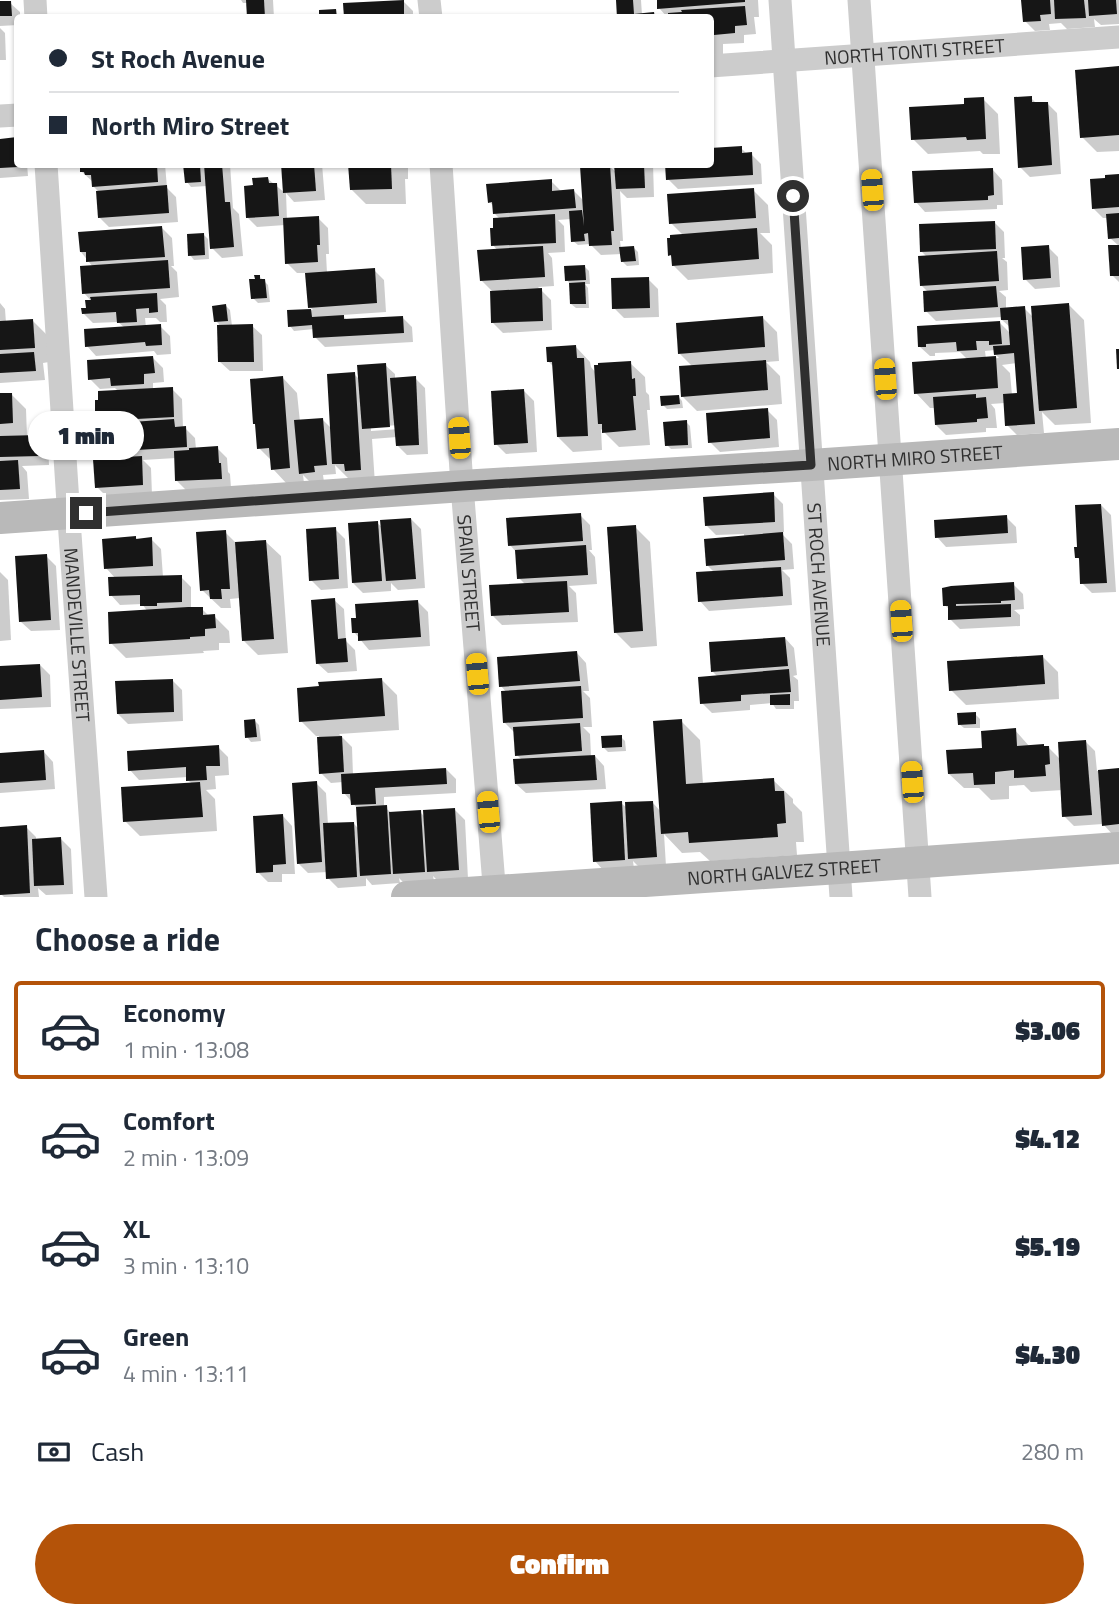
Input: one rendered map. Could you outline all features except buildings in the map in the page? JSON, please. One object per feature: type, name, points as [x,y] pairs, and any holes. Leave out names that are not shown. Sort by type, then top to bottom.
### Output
[{"type":"street","name":"ST ROCH AVENUE","points":[[779,0],[840,883]]},
{"type":"street","points":[[859,0],[920,897]]},
{"type":"street","name":"NORTH TONTI STREET","points":[[714,66],[1119,37]]},
{"type":"street","name":"MANDEVILLE STREET","points":[[46,168],[96,897]]},
{"type":"street","name":"SPAIN STREET","points":[[441,168],[462,486],[495,894]]},
{"type":"street","name":"NORTH MIRO STREET","points":[[0,518],[1119,444]]},
{"type":"street","name":"NORTH GALVEZ STREET","points":[[407,897],[840,883],[918,862],[1119,848]]},
{"type":"route","points":[[86,513],[462,486],[811,465],[793,196]]}]
